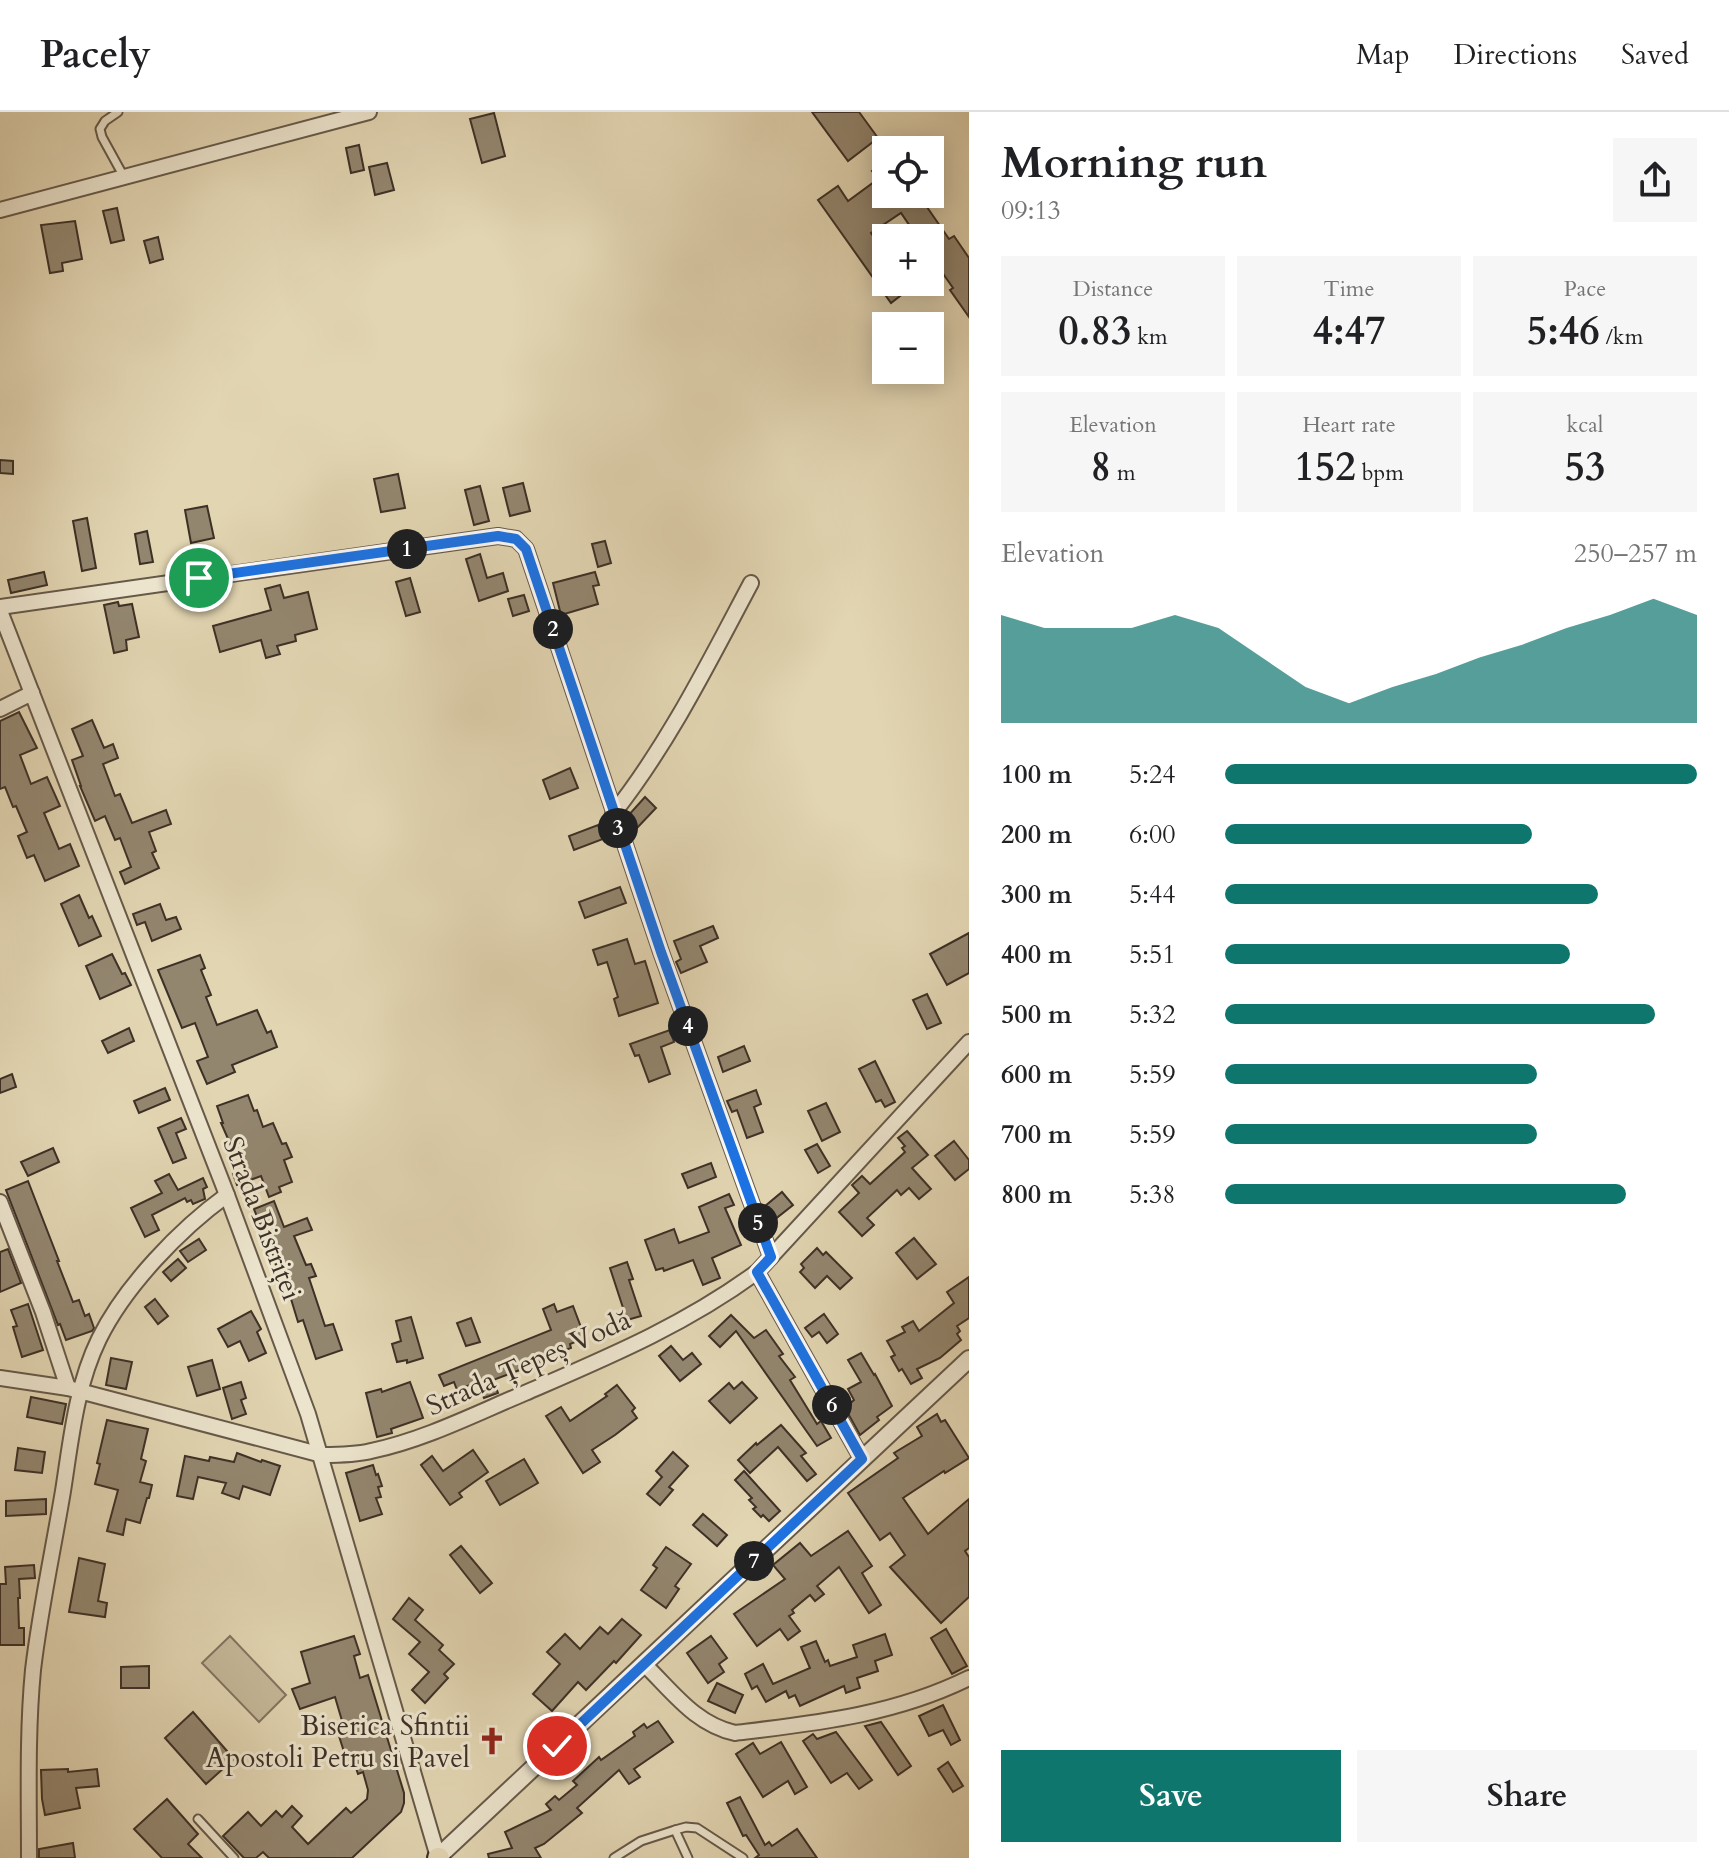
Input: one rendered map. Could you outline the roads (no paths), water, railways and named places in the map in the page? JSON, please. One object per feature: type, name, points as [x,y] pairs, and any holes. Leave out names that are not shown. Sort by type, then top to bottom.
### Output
[{"type":"street","points":[[0,210],[321,119],[369,112]]},
{"type":"street","points":[[0,609],[498,536],[516,539],[526,549],[613,814],[771,1257]]},
{"type":"street","points":[[613,814],[635,786],[674,724],[751,583]]},
{"type":"street","name":"Strada Bistriței","points":[[0,609],[227,1195],[322,1455],[438,1858]]},
{"type":"street","points":[[0,709],[32,693]]},
{"type":"street","name":"Strada Țepeș Vodă","points":[[0,1378],[74,1390],[322,1455],[372,1451],[433,1432],[626,1349],[687,1318],[757,1272],[969,1042]]},
{"type":"street","points":[[29,1858],[33,1668],[74,1390],[121,1303],[167,1248],[227,1195]]},
{"type":"street","points":[[0,1202],[74,1390]]},
{"type":"street","points":[[757,1272],[862,1459]]},
{"type":"street","points":[[438,1858],[969,1359]]},
{"type":"street","points":[[645,1665],[700,1719],[735,1733],[838,1720],[890,1709],[969,1678]]},
{"type":"lane","points":[[118,112],[100,129],[124,177]]},
{"type":"lane","points":[[198,1819],[234,1858]]},
{"type":"lane","points":[[614,1858],[641,1841],[686,1827],[697,1828],[743,1858]]},
{"type":"lane","points":[[675,1830],[688,1858]]},
{"type":"place","name":"Biserica Sfintii Apostoli Petru si Pavel","points":[[492,1741]]}]
